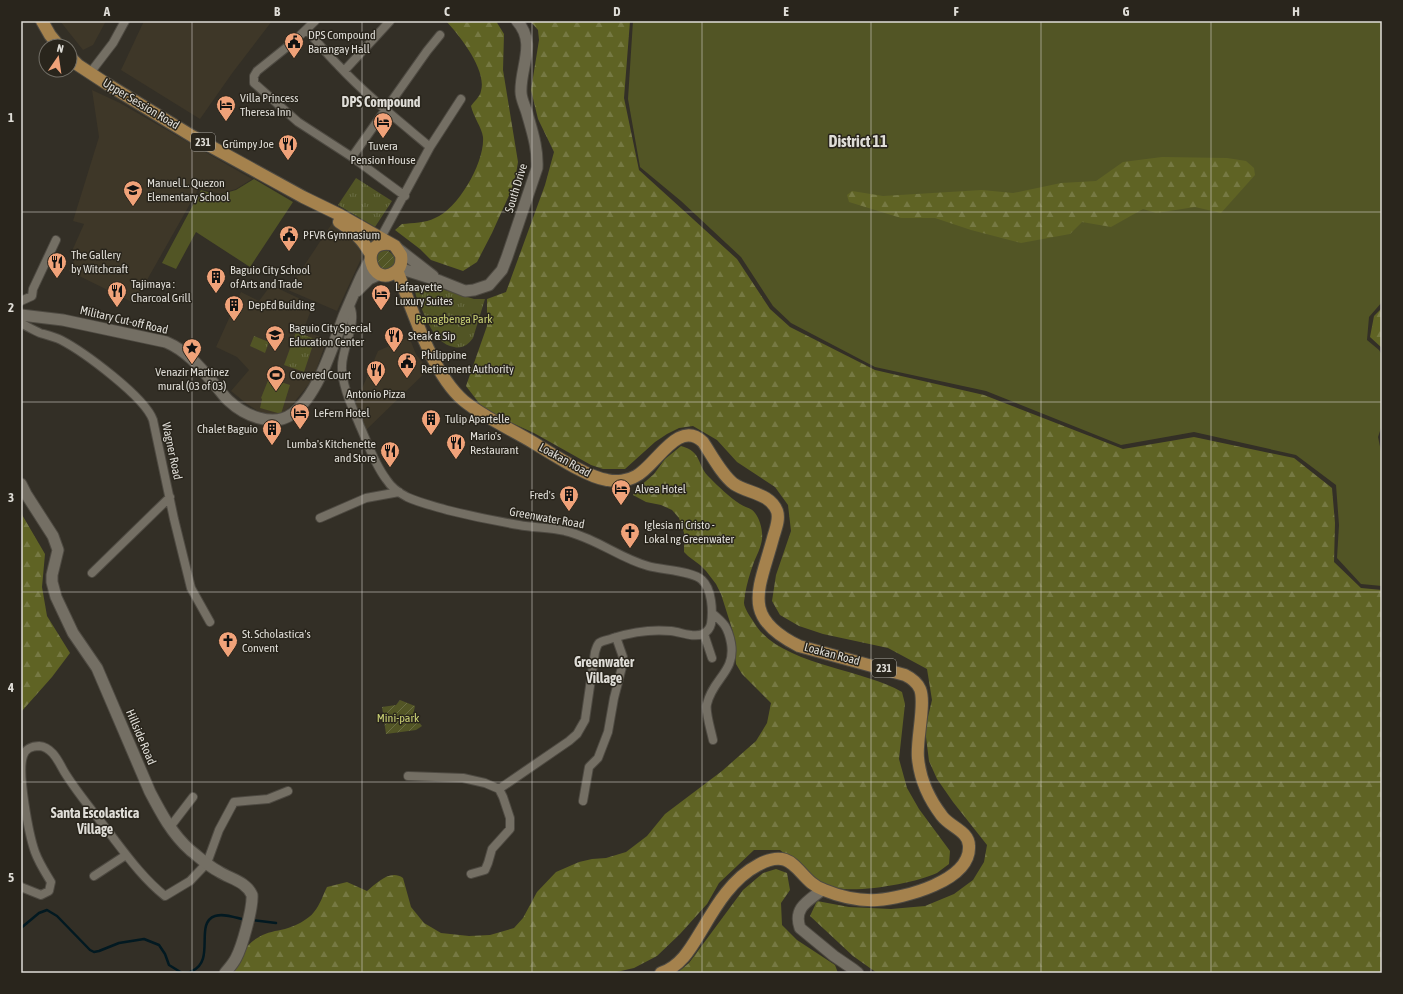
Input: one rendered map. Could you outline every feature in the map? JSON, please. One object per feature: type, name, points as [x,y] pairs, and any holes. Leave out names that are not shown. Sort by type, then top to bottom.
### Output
[{"type":"main road","points":[[42,21],[52,38]]},
{"type":"main road","name":"South Drive","points":[[381,248],[440,281],[464,290],[474,290],[489,285],[502,270],[535,174],[537,156],[536,145],[521,95],[521,80],[527,50],[527,36],[517,21]]},
{"type":"main road","name":"Upper Session Road","points":[[78,63],[90,73],[192,136],[319,206],[340,215],[381,248]]},
{"type":"main road","name":"Upper Session Road","points":[[319,206],[363,241],[381,248]]},
{"type":"main road","name":"231","points":[[381,248],[401,253],[402,258],[391,272],[374,269],[381,248]]},
{"type":"main road","name":"Military Cut-off Road","points":[[21,316],[63,320],[166,342],[181,349],[194,360],[228,401],[238,408],[262,419],[272,421],[283,419],[292,415],[308,398],[318,380],[362,274],[381,248]]},
{"type":"main road","name":"South Drive","points":[[391,272],[440,281]]},
{"type":"main road","name":"Military Cut-off Road","points":[[355,292],[365,282],[391,272]]},
{"type":"main road","name":"Loakan Road","points":[[391,272],[416,319],[424,340],[439,369],[451,387],[462,399],[488,417],[553,454],[598,478],[614,481],[630,479],[643,472],[679,437],[690,435],[700,440],[727,478],[734,484],[753,491],[767,500],[777,511],[778,518],[776,529],[758,593],[758,606],[762,616],[770,627],[787,640],[799,646],[896,671],[912,678],[921,695],[918,754],[923,781],[928,794],[943,818],[963,833],[969,840],[970,847],[966,862],[955,874],[945,880],[894,898],[861,900],[847,898],[822,890],[796,866],[784,860],[768,860],[757,865],[736,881],[727,892],[685,956],[668,971],[661,973]]},
{"type":"main road","name":"Hillside Road","points":[[21,484],[56,543],[58,550],[52,575],[52,582],[56,597],[72,633],[98,668],[150,792],[170,827],[190,849],[217,871],[243,883],[251,892],[253,899],[236,958],[225,973]]},
{"type":"main road","points":[[822,890],[805,903],[800,909],[798,922],[800,928],[855,972]]},
{"type":"street","points":[[90,73],[113,43],[125,21]]},
{"type":"street","points":[[315,21],[307,30],[257,71],[254,76],[254,83],[298,122],[352,157],[405,196]]},
{"type":"street","points":[[344,71],[390,21]]},
{"type":"street","points":[[307,30],[344,71],[385,110],[430,147]]},
{"type":"street","points":[[352,157],[440,35]]},
{"type":"street","points":[[381,248],[430,147],[461,99]]},
{"type":"street","points":[[21,301],[31,298],[33,289],[56,240]]},
{"type":"street","name":"Greenwater Road","points":[[349,305],[352,309],[353,316],[342,366],[349,398],[370,452],[385,478],[392,486],[399,492],[418,501],[470,516],[520,525],[564,530],[590,538],[637,562],[659,569],[692,574],[702,580],[708,589],[712,613],[710,626],[704,634]]},
{"type":"street","name":"Wagner Road","points":[[21,323],[40,333],[60,340],[81,353],[120,383],[147,409],[154,420],[191,588],[210,622]]},
{"type":"street","points":[[320,518],[366,498],[399,492]]},
{"type":"street","points":[[92,573],[170,497]]},
{"type":"street","points":[[712,613],[728,629],[732,654],[730,663],[712,691],[707,702],[707,712],[713,740]]},
{"type":"street","points":[[499,789],[577,734],[585,720],[596,648],[600,642],[640,631],[670,631],[695,635],[704,634],[712,658]]},
{"type":"street","points":[[583,801],[588,767],[598,758],[608,732],[614,698],[622,667],[623,657],[616,637]]},
{"type":"street","points":[[21,887],[41,895],[49,891],[51,882],[45,874],[35,852],[28,830],[24,799],[22,761],[26,750],[30,747],[40,746],[50,750],[76,790],[126,855],[141,873],[165,896],[190,881],[207,863],[219,830],[234,802],[268,799],[288,791]]},
{"type":"street","points":[[408,776],[462,778],[485,783],[499,789],[510,818],[510,829],[492,850],[485,870],[471,874]]},
{"type":"street","points":[[170,827],[193,796]]},
{"type":"street","points":[[94,876],[126,855]]},
{"type":"shaded area","points":[[60,21],[106,21],[93,45],[83,50],[78,44],[78,38],[73,38]]},
{"type":"shaded area","points":[[144,21],[272,21],[233,72],[200,119],[121,70]]},
{"type":"shaded area","name":"Manuel L. Quezon Elementary School","points":[[92,90],[120,103],[252,179],[236,189],[219,194],[199,188],[134,303],[69,271],[77,253],[72,251],[84,224],[73,221],[99,137]]},
{"type":"shaded area","points":[[333,222],[344,228],[356,242],[361,253],[361,259],[337,311],[288,290]]},
{"type":"shaded area","name":"Baguio City Special Education Center","points":[[271,285],[313,305],[303,331],[327,339],[313,379],[292,405],[281,414],[274,415],[258,411],[231,391],[249,370],[237,357],[216,347],[241,292],[259,301]]},
{"type":"shaded area","points":[[409,337],[416,354],[428,370],[365,431],[354,407],[378,351]]},
{"type":"green space","points":[[446,21],[496,21],[504,34],[503,70],[518,162],[511,191],[492,233],[477,262],[463,271],[431,260],[420,249],[395,230],[402,224],[431,220],[444,213],[461,195],[480,159],[483,137],[471,106],[481,91],[482,83],[480,73],[465,44]]},
{"type":"green space","points":[[530,21],[630,21],[624,98],[639,170],[737,259],[770,309],[790,327],[875,370],[984,395],[1123,449],[1194,437],[1294,458],[1332,488],[1335,523],[1334,562],[1361,588],[1382,590],[1382,973],[877,973],[853,956],[810,916],[817,901],[849,907],[891,909],[925,906],[954,894],[973,880],[984,862],[987,845],[937,779],[929,761],[925,729],[932,700],[927,669],[888,648],[823,634],[799,626],[780,615],[772,601],[776,575],[791,531],[788,505],[775,487],[737,462],[717,440],[693,426],[679,428],[667,434],[655,442],[625,469],[603,469],[591,465],[534,433],[485,411],[466,386],[487,326],[487,299],[506,292],[545,185],[554,152],[538,119],[531,90],[539,40],[538,30]]},
{"type":"green space","points":[[633,21],[1382,21],[1382,302],[1369,317],[1367,340],[1379,350],[1382,355],[1382,425],[1378,437],[1382,456],[1382,586],[1361,584],[1337,558],[1339,525],[1336,485],[1296,455],[1194,432],[1121,445],[986,391],[875,367],[791,323],[773,306],[741,257],[681,201],[640,167],[628,99]]},
{"type":"green space","points":[[1162,157],[1227,158],[1246,161],[1254,168],[1255,175],[1221,213],[1195,207],[1156,213],[1143,209],[1111,227],[1082,222],[1070,234],[1021,243],[971,230],[935,218],[901,218],[849,202],[847,195],[852,191],[883,196],[982,190],[1013,193],[1061,183],[1096,181],[1123,162]]},
{"type":"green space","points":[[356,178],[392,201],[375,227],[338,205]]},
{"type":"green space","points":[[254,179],[293,202],[250,267],[196,232],[176,269],[162,263],[201,190],[218,195],[236,190]]},
{"type":"green space","points":[[386,250],[394,256],[395,259],[395,264],[391,270],[379,269],[376,257],[380,252]]},
{"type":"green space","name":"Panagbenga Park","points":[[429,285],[474,299],[485,299],[473,338],[465,346],[454,347],[446,344],[440,340],[430,327],[415,291],[416,286]]},
{"type":"green space","points":[[1382,308],[1382,348],[1370,337],[1374,316]]},
{"type":"green space","points":[[296,332],[315,339],[304,372],[284,365]]},
{"type":"green space","points":[[254,336],[269,342],[265,353],[250,346]]},
{"type":"green space","name":"Covered Court","points":[[269,378],[290,385],[281,414],[260,408],[261,398]]},
{"type":"green space","points":[[681,446],[696,455],[710,478],[732,498],[754,511],[761,525],[762,536],[760,548],[749,578],[744,603],[747,612],[757,627],[769,640],[786,650],[825,665],[867,677],[902,692],[905,704],[899,759],[907,788],[919,809],[950,851],[949,864],[937,873],[913,881],[882,887],[850,889],[826,886],[820,883],[802,870],[780,850],[754,850],[719,883],[707,904],[680,934],[657,956],[634,968],[612,973],[226,973],[249,944],[254,940],[262,935],[289,928],[305,920],[320,903],[327,887],[347,882],[367,891],[379,881],[389,876],[393,875],[403,878],[411,907],[424,923],[441,933],[469,936],[490,935],[514,928],[523,918],[537,892],[556,872],[579,862],[606,858],[626,852],[647,836],[665,814],[722,771],[756,741],[767,723],[771,703],[742,674],[736,664],[733,632],[721,594],[716,584],[700,565],[684,552],[684,533],[679,518],[672,510],[661,505],[646,502],[633,495],[638,488],[654,474],[665,459]]},
{"type":"green space","points":[[21,513],[45,554],[42,587],[47,616],[70,653],[52,677],[21,712]]},
{"type":"green space","name":"Mini-park","points":[[400,700],[415,706],[413,715],[422,726],[416,730],[386,734],[382,707],[396,705]]},
{"type":"green space","points":[[776,869],[787,873],[790,890],[781,903],[782,925],[797,940],[835,965],[838,973],[677,973],[689,963],[743,890],[763,873]]},
{"type":"waterway","points":[[21,928],[39,913],[47,910],[57,916],[90,950],[94,952],[119,943],[144,939],[159,945],[165,954],[169,965],[182,973]]},
{"type":"waterway","points":[[183,973],[191,972],[199,966],[203,959],[206,926],[209,920],[219,915],[246,920]]},
{"type":"waterway","points":[[251,920],[276,923]]},
{"type":"place","name":"DPS Compound Barangay Hall","points":[[294,59]]},
{"type":"place","name":"Villa Princess Theresa Inn","points":[[226,122]]},
{"type":"place","name":"Tuvera Pension House","points":[[383,139]]},
{"type":"place","name":"Grümpy Joe","points":[[288,161]]},
{"type":"place","name":"Manuel L. Quezon Elementary School","points":[[133,207]]},
{"type":"place","name":"PFVR Gymnasium","points":[[289,252]]},
{"type":"place","name":"The Gallery by Witchcraft","points":[[57,279]]},
{"type":"place","name":"Baguio City School of Arts and Trade","points":[[216,294]]},
{"type":"place","name":"Tajimaya : Charcoal Grill","points":[[117,308]]},
{"type":"place","name":"Lafaayette Luxury Suites","points":[[381,311]]},
{"type":"place","name":"DepEd Building","points":[[234,322]]},
{"type":"place","name":"Baguio City Special Education Center","points":[[275,352]]},
{"type":"place","name":"Steak & Sip","points":[[394,353]]},
{"type":"place","name":"Venazir Martinez mural (03 of 03)","points":[[192,365]]},
{"type":"place","name":"Philippine Retirement Authority","points":[[407,379]]},
{"type":"place","name":"Antonio Pizza","points":[[376,387]]},
{"type":"place","name":"Covered Court","points":[[276,392]]},
{"type":"place","name":"LeFern Hotel","points":[[300,430]]},
{"type":"place","name":"Tulip Apartelle","points":[[431,436]]},
{"type":"place","name":"Chalet Baguio","points":[[272,446]]},
{"type":"place","name":"Mario's Restaurant","points":[[456,460]]},
{"type":"place","name":"Lumba's Kitchenette and Store","points":[[390,468]]},
{"type":"place","name":"Alvea Hotel","points":[[621,506]]},
{"type":"place","name":"Fred's","points":[[569,512]]},
{"type":"place","name":"Iglesia ni Cristo - Lokal ng Greenwater","points":[[630,549]]},
{"type":"place","name":"St. Scholastica's Convent","points":[[228,658]]},
{"type":"district","name":"DPS Compound","points":[[381,102]]},
{"type":"district","name":"District 11","points":[[858,141]]},
{"type":"district","name":"Greenwater Village","points":[[604,670]]},
{"type":"district","name":"Santa Escolastica Village","points":[[95,822]]}]
